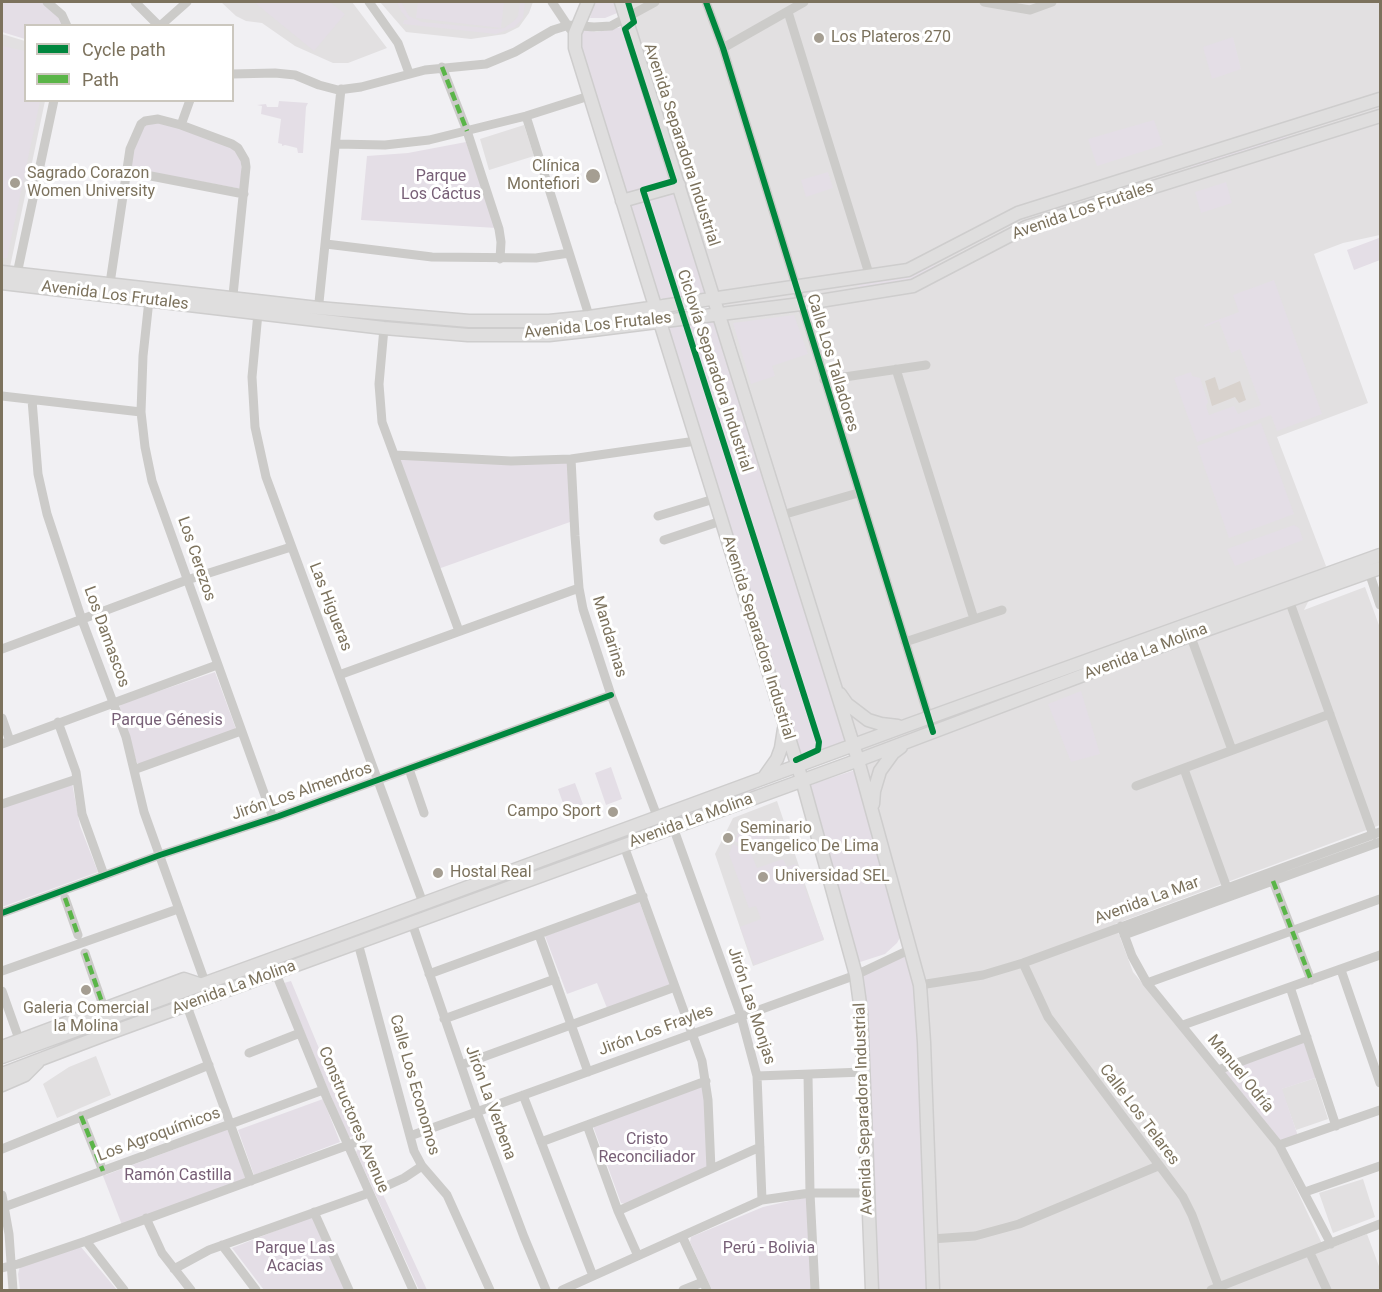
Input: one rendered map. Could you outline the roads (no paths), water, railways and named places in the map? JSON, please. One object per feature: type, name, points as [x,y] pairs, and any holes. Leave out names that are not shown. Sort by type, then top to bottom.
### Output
[{"type":"main road","name":"Avenida Separadora Industrial","points":[[588,2],[573,25],[574,41],[589,96],[802,780],[856,975],[861,1011],[872,1290]]},
{"type":"main road","name":"Avenida Separadora Industrial","points":[[621,2],[858,760],[920,985],[933,1290]]},
{"type":"main road","name":"Avenida Los Frutales","points":[[2,272],[109,290],[149,300],[233,304],[258,313],[469,321],[549,321],[589,317],[908,270],[1018,213],[1380,99]]},
{"type":"main road","points":[[1356,107],[1360,122]]},
{"type":"main road","name":"Avenida Los Frutales","points":[[2,283],[109,290],[317,314],[384,328],[468,335],[549,335],[593,330],[801,304],[913,286],[1026,227],[1380,116]]},
{"type":"main road","points":[[622,201],[679,185]]},
{"type":"main road","name":"Avenida La Molina","points":[[1189,630],[1289,600],[1376,563]]},
{"type":"main road","name":"Avenida La Molina","points":[[104,1014],[184,979],[202,983],[908,724],[1019,685],[1122,654],[1376,563]]},
{"type":"main road","name":"Avenida La Molina","points":[[2,1074],[1024,698],[1122,654]]},
{"type":"main road","points":[[832,679],[847,704],[868,720],[881,724],[908,724]]},
{"type":"main road","points":[[1019,685],[1024,698]]},
{"type":"main road","points":[[764,777],[782,748],[784,725]]},
{"type":"main road","points":[[874,817],[874,791],[880,771],[893,753],[912,740]]},
{"type":"main road","points":[[742,802],[761,791],[759,785],[750,782]]},
{"type":"main road","points":[[327,939],[324,946],[328,952],[332,952]]},
{"type":"main road","points":[[2,1047],[46,1029],[104,1014]]},
{"type":"main road","points":[[2,1057],[74,1031],[104,1014]]},
{"type":"main road","points":[[104,1014],[113,1024],[108,1034]]},
{"type":"main road","points":[[46,1029],[74,1031]]},
{"type":"main road","points":[[2,1085],[26,1075],[40,1060]]},
{"type":"street","points":[[47,2],[62,15],[66,24]]},
{"type":"street","points":[[135,2],[157,24]]},
{"type":"street","points":[[161,24],[187,2]]},
{"type":"street","points":[[369,2],[398,43],[409,73]]},
{"type":"street","points":[[552,2],[573,25]]},
{"type":"street","points":[[234,74],[295,75],[319,85],[341,89],[442,67],[486,64],[515,52],[543,35],[573,25],[611,26],[656,2]]},
{"type":"street","name":"Calle Los Talladores","points":[[706,2],[723,48],[933,732]]},
{"type":"street","points":[[723,48],[804,2]]},
{"type":"street","points":[[984,2],[1030,10],[1052,2]]},
{"type":"street","points":[[788,12],[870,277]]},
{"type":"street","points":[[442,67],[467,131],[499,229],[500,259]]},
{"type":"street","points":[[317,314],[341,89]]},
{"type":"street","points":[[336,144],[406,144],[526,116],[589,96]]},
{"type":"street","points":[[17,274],[54,102]]},
{"type":"street","points":[[181,125],[189,102]]},
{"type":"street","points":[[526,116],[593,330]]},
{"type":"street","points":[[109,290],[125,171],[134,137],[145,121],[158,119],[232,144],[238,148],[245,160],[244,194],[233,304]]},
{"type":"street","points":[[125,171],[244,194]]},
{"type":"street","points":[[326,244],[432,257],[536,258],[569,253]]},
{"type":"street","name":"Los Cerezos","points":[[149,300],[143,356],[141,412],[152,480],[273,818]]},
{"type":"street","name":"Las Higueras","points":[[258,313],[252,377],[255,427],[266,477],[423,903]]},
{"type":"street","points":[[384,328],[379,384],[382,422],[459,631]]},
{"type":"street","points":[[824,380],[926,365]]},
{"type":"street","points":[[896,369],[974,619]]},
{"type":"street","points":[[2,396],[141,412]]},
{"type":"street","name":"Los Damascos","points":[[32,400],[38,474],[47,514],[82,620],[126,737],[144,812],[202,983]]},
{"type":"street","points":[[394,455],[501,461],[571,459],[696,441]]},
{"type":"street","name":"Mandarinas","points":[[571,459],[579,588],[589,630],[657,816]]},
{"type":"street","points":[[782,515],[858,493]]},
{"type":"street","points":[[658,516],[714,499]]},
{"type":"street","points":[[664,540],[721,521]]},
{"type":"street","points":[[2,649],[187,580],[291,547]]},
{"type":"street","points":[[1376,563],[1380,605]]},
{"type":"street","points":[[339,675],[579,588]]},
{"type":"street","points":[[1289,600],[1330,714],[1378,836]]},
{"type":"street","points":[[905,642],[1002,610]]},
{"type":"street","points":[[1189,630],[1232,750]]},
{"type":"street","points":[[2,718],[6,742],[217,666]]},
{"type":"street","name":"Jirón Los Almendros","points":[[2,913],[160,855],[273,818],[611,695]]},
{"type":"street","points":[[1136,786],[1330,714]]},
{"type":"street","points":[[58,722],[77,779],[82,814],[104,875]]},
{"type":"street","points":[[135,769],[241,731]]},
{"type":"street","points":[[409,769],[424,813]]},
{"type":"street","points":[[1184,769],[1227,888]]},
{"type":"street","points":[[2,804],[77,779]]},
{"type":"street","name":"Jirón Las Monjas","points":[[673,828],[741,1016],[757,1076],[762,1200]]},
{"type":"street","name":"Avenida La Mar","points":[[920,985],[983,975],[1122,931],[1273,881],[1378,836]]},
{"type":"street","name":"Avenida La Mar","points":[[1122,931],[1227,888],[1378,836]]},
{"type":"street","points":[[624,846],[692,1034],[706,1081],[711,1169]]},
{"type":"street","points":[[1273,881],[1311,980]]},
{"type":"street","points":[[429,974],[643,896]]},
{"type":"street","points":[[65,898],[78,935]]},
{"type":"street","points":[[1147,982],[1380,899]]},
{"type":"street","points":[[2,971],[178,909]]},
{"type":"street","name":"Jirón La Verbena","points":[[412,923],[477,1112],[546,1290]]},
{"type":"street","name":"Manuel Odría","points":[[1122,931],[1136,964],[1147,982],[1279,1145],[1331,1244]]},
{"type":"street","points":[[538,935],[588,1072]]},
{"type":"street","name":"Calle Los Economos","points":[[357,943],[414,1150],[422,1166],[447,1195],[490,1290]]},
{"type":"street","name":"Jirón Los Frayles","points":[[410,1136],[856,975],[911,949]]},
{"type":"street","points":[[85,953],[104,1014]]},
{"type":"street","points":[[285,954],[290,967]]},
{"type":"street","points":[[1183,1025],[1380,955]]},
{"type":"street","name":"Constructores Avenue","points":[[270,959],[347,1146],[413,1290]]},
{"type":"street","name":"Calle Los Telares","points":[[1023,963],[1048,1017],[1183,1197],[1192,1215],[1216,1289]]},
{"type":"street","points":[[1341,970],[1380,1083]]},
{"type":"street","points":[[444,1019],[555,979]]},
{"type":"street","points":[[461,1065],[675,987]]},
{"type":"street","points":[[1290,987],[1336,1126]]},
{"type":"street","points":[[2,991],[19,1039]]},
{"type":"street","points":[[187,1006],[251,1181]]},
{"type":"street","points":[[249,1053],[300,1033]]},
{"type":"street","points":[[1218,1070],[1307,1037]]},
{"type":"street","points":[[2,1149],[209,1065]]},
{"type":"street","points":[[757,1076],[864,1072]]},
{"type":"street","points":[[808,1075],[810,1193],[815,1290]]},
{"type":"street","points":[[541,1142],[706,1081]]},
{"type":"street","name":"Los Agroquímicos","points":[[4,1207],[323,1090]]},
{"type":"street","points":[[523,1095],[593,1276]]},
{"type":"street","points":[[1279,1145],[1380,1110]]},
{"type":"street","points":[[81,1116],[103,1171]]},
{"type":"street","points":[[587,1125],[618,1211],[638,1256]]},
{"type":"street","points":[[2,1268],[86,1241],[362,1140]]},
{"type":"street","points":[[618,1211],[760,1147]]},
{"type":"street","points":[[384,1187],[422,1166]]},
{"type":"street","points":[[931,1239],[975,1236],[1019,1224],[1158,1166]]},
{"type":"street","points":[[1305,1192],[1380,1166]]},
{"type":"street","points":[[174,1269],[193,1257],[222,1245],[369,1193]]},
{"type":"street","points":[[562,1290],[762,1200],[810,1193],[868,1193]]},
{"type":"street","points":[[2,1195],[14,1290]]},
{"type":"street","points":[[314,1212],[350,1290]]},
{"type":"street","points":[[146,1218],[159,1248],[191,1290]]},
{"type":"street","points":[[1216,1289],[1380,1224]]},
{"type":"street","points":[[682,1236],[705,1286],[683,1290]]},
{"type":"street","points":[[86,1241],[124,1290]]},
{"type":"street","points":[[222,1245],[256,1290]]},
{"type":"street","points":[[1310,1253],[1327,1290]]},
{"type":"place","name":"Los Plateros 270","points":[[819,38]]},
{"type":"place","name":"Clínica Montefiori","points":[[593,176]]},
{"type":"place","name":"Sagrado Corazon Women University","points":[[15,183]]},
{"type":"place","name":"Campo Sport","points":[[613,812]]},
{"type":"place","name":"Seminario Evangelico De Lima","points":[[728,838]]},
{"type":"place","name":"Hostal Real","points":[[438,873]]},
{"type":"place","name":"Universidad SEL","points":[[763,877]]},
{"type":"place","name":"Galeria Comercial la Molina","points":[[86,990]]},
{"type":"park label","name":"Parque Los Cáctus","points":[[441,186]]},
{"type":"park label","name":"Parque Génesis","points":[[167,721]]},
{"type":"park label","name":"Cristo Reconciliador","points":[[647,1149]]},
{"type":"park label","name":"Ramón Castilla","points":[[178,1176]]},
{"type":"park label","name":"Perú - Bolivia","points":[[769,1249]]},
{"type":"park label","name":"Parque Las Acacias","points":[[295,1258]]}]
